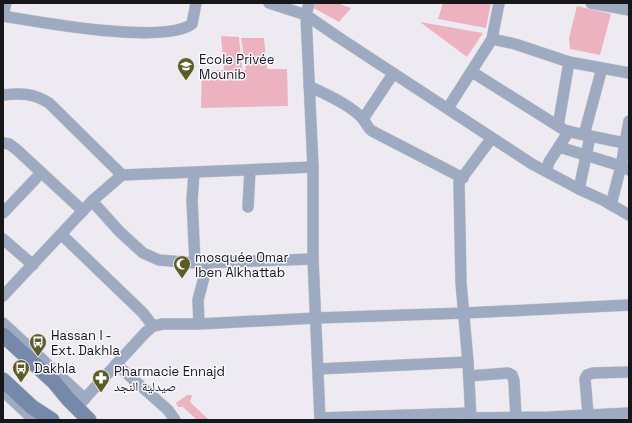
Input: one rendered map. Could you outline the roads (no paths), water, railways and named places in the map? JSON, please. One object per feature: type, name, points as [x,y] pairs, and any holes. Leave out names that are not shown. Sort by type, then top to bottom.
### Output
[{"type":"main road","points":[[3,335],[54,382],[81,404],[89,420]]},
{"type":"main road","points":[[3,380],[32,407],[52,420]]},
{"type":"street","points":[[6,3],[3,16],[30,21],[129,32],[165,32],[182,29],[192,24],[196,3]]},
{"type":"street","points":[[269,3],[306,15],[393,74],[448,108],[492,139],[532,164],[629,215]]},
{"type":"street","points":[[309,3],[306,15],[313,168],[313,259],[320,419],[516,416],[549,417],[629,413]]},
{"type":"street","points":[[448,108],[492,39],[499,3]]},
{"type":"street","points":[[591,3],[629,10]]},
{"type":"street","points":[[492,39],[515,44],[569,62],[629,73]]},
{"type":"street","points":[[558,126],[569,62]]},
{"type":"street","points":[[579,189],[587,156],[587,136],[602,68]]},
{"type":"street","points":[[472,72],[569,132],[627,144]]},
{"type":"street","points":[[363,119],[393,74]]},
{"type":"street","points":[[309,86],[337,100],[363,119],[366,126],[372,132],[463,178]]},
{"type":"street","points":[[3,94],[28,94],[39,97],[49,103],[122,175]]},
{"type":"street","points":[[611,205],[625,168],[629,120]]},
{"type":"street","points":[[546,171],[549,162],[569,132]]},
{"type":"street","points":[[470,417],[465,313],[461,283],[459,182],[492,139]]},
{"type":"street","points":[[3,143],[9,144],[16,149],[83,211]]},
{"type":"street","points":[[559,147],[625,168]]},
{"type":"street","points":[[3,296],[62,235],[92,201],[122,175],[313,168]]},
{"type":"street","points":[[248,207],[250,170]]},
{"type":"street","points":[[3,213],[41,173]]},
{"type":"street","points":[[194,173],[192,200],[195,262]]},
{"type":"street","points":[[92,201],[120,232],[143,253],[159,260],[208,262],[313,259]]},
{"type":"street","points":[[62,235],[143,313],[153,326]]},
{"type":"street","points":[[3,239],[33,265]]},
{"type":"street","points":[[199,324],[198,300],[208,262]]},
{"type":"street","points":[[3,323],[59,374],[81,404],[145,333],[153,326],[163,324],[199,324],[629,305]]},
{"type":"street","points":[[318,369],[468,362]]},
{"type":"street","points":[[116,364],[168,410],[175,420]]},
{"type":"street","points":[[588,414],[587,375],[593,373],[629,372]]},
{"type":"street","points":[[469,376],[508,373],[512,375],[514,381],[516,416]]},
{"type":"street","points":[[3,391],[34,420]]},
{"type":"place","name":"Ecole Privée Mounib","points":[[186,81]]},
{"type":"place","name":"mosquée Omar Iben Alkhattab","points":[[182,279]]},
{"type":"place","name":"Hassan I - Ext. Dakhla","points":[[38,357]]},
{"type":"place","name":"Dakhla","points":[[21,383]]},
{"type":"place","name":"Pharmacie Ennajd صيدلية النجد","points":[[101,393]]}]
